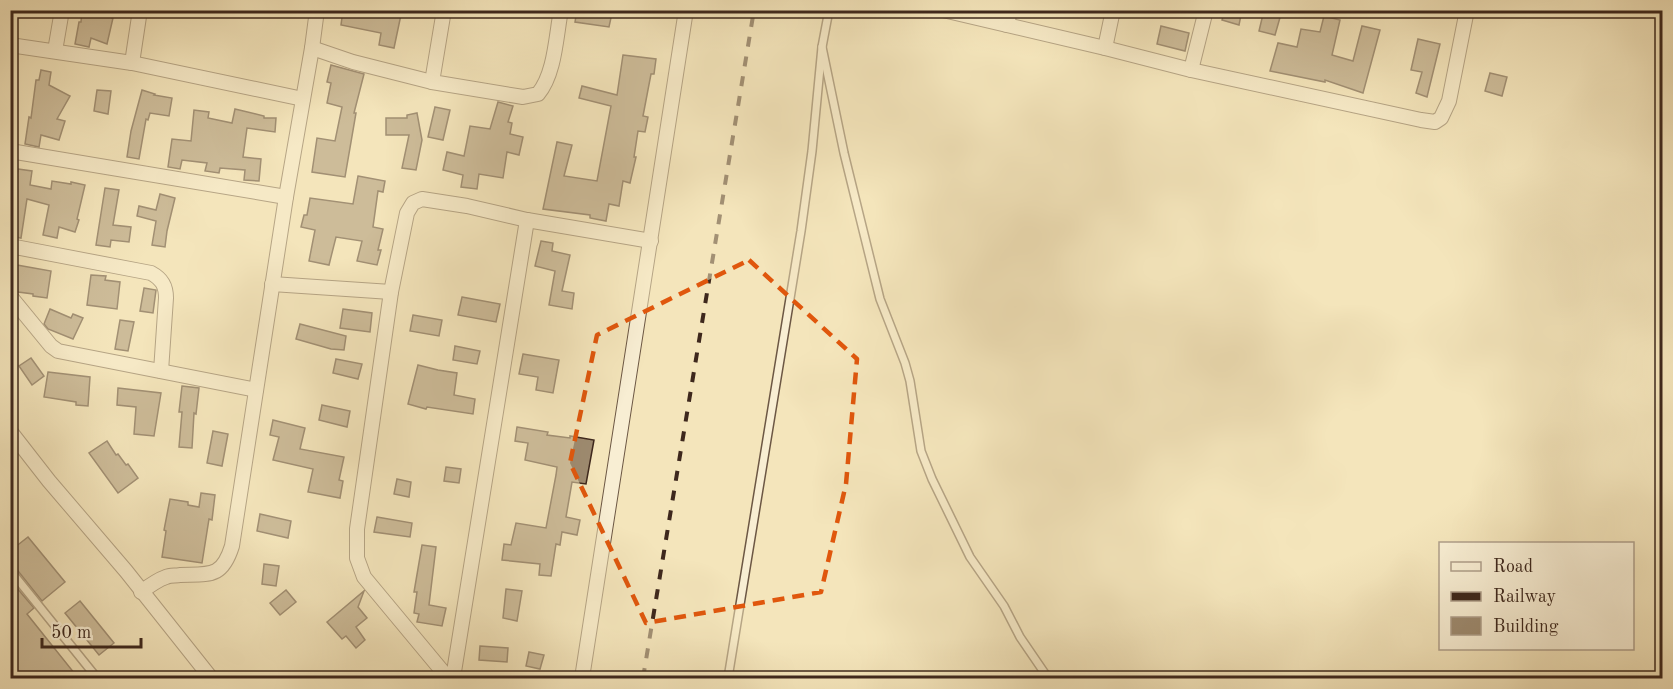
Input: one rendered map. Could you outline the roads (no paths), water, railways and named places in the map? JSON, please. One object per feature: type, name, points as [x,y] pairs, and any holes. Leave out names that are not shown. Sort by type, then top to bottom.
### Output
[{"type":"street","points":[[55,51],[62,10]]},
{"type":"street","points":[[132,63],[140,10]]},
{"type":"street","points":[[141,592],[167,576],[213,574],[228,560],[317,10]]},
{"type":"street","points":[[432,82],[444,10]]},
{"type":"street","points":[[312,48],[353,62],[432,82],[523,97],[538,94],[546,83],[561,10]]},
{"type":"street","points":[[582,678],[686,10]]},
{"type":"street","points":[[943,10],[1191,70],[1435,122],[1441,118],[1449,101],[1467,10]]},
{"type":"street","points":[[1007,25],[1010,10]]},
{"type":"street","points":[[1105,48],[1113,10]]},
{"type":"street","points":[[1191,70],[1206,10]]},
{"type":"street","points":[[10,45],[132,63],[303,99]]},
{"type":"street","points":[[10,152],[286,197]]},
{"type":"street","points":[[448,678],[364,577],[357,558],[357,529],[391,292],[408,213],[413,202],[422,199],[467,206],[527,220],[651,241]]},
{"type":"street","points":[[453,678],[527,220]]},
{"type":"street","points":[[10,246],[157,276],[166,289],[161,371]]},
{"type":"street","points":[[272,284],[391,292]]},
{"type":"street","points":[[10,296],[54,349],[256,390]]},
{"type":"street","points":[[10,430],[49,481],[126,571],[211,678]]},
{"type":"lane","points":[[728,678],[801,231],[812,152],[822,47],[829,10]]},
{"type":"lane","points":[[822,47],[844,153],[880,299],[910,381],[921,451],[970,557],[1004,606],[1020,637],[1048,678]]},
{"type":"lane","points":[[10,570],[97,678]]},
{"type":"railway","points":[[643,678],[754,10]]}]
